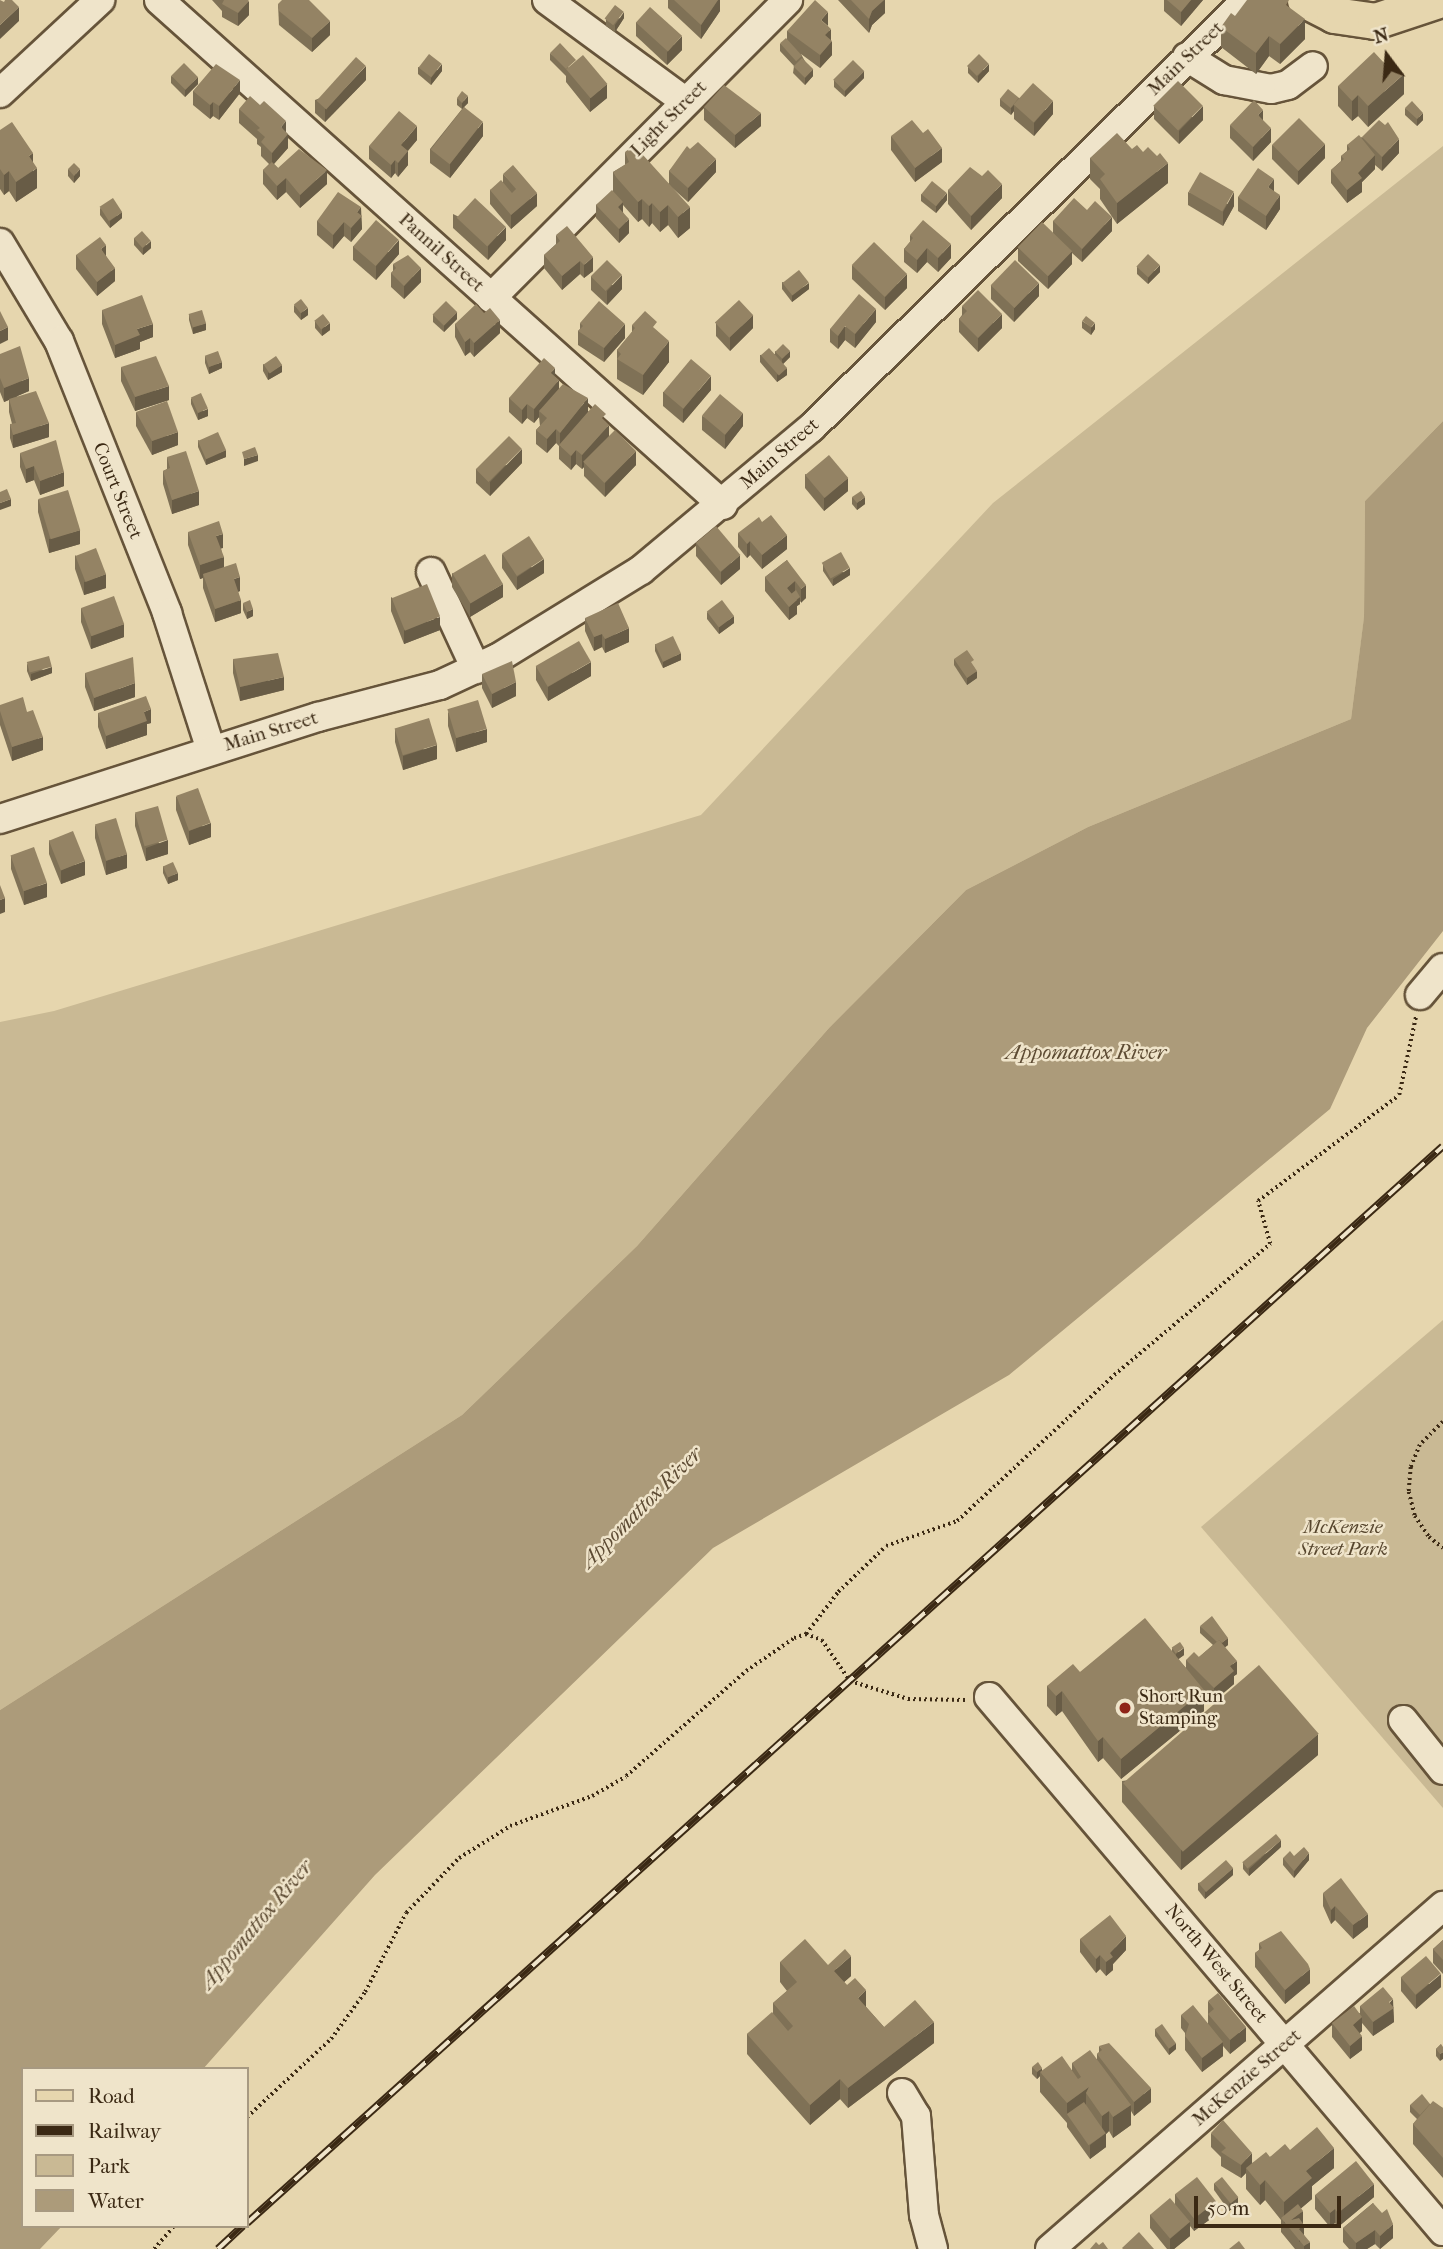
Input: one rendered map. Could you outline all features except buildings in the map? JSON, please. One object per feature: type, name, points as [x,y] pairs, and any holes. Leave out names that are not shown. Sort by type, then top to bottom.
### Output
[{"type":"main road","points":[[1305,0],[1334,15],[1375,21],[1438,0]]},
{"type":"street","points":[[0,93],[100,0]]},
{"type":"street","name":"Pannil Street","points":[[159,0],[723,505]]},
{"type":"street","points":[[547,0],[686,102]]},
{"type":"street","name":"Light Street","points":[[491,298],[788,0]]},
{"type":"street","name":"Main Street","points":[[0,819],[318,717],[396,700],[476,669],[640,570],[723,505],[929,315],[1186,57],[1247,0]]},
{"type":"street","points":[[1186,57],[1224,80],[1271,89],[1288,85],[1313,66]]},
{"type":"street","name":"Court Street","points":[[0,243],[59,341],[167,613],[211,750]]},
{"type":"street","points":[[431,572],[476,669]]},
{"type":"street","points":[[1420,995],[1443,968]]},
{"type":"street","name":"North West Street","points":[[989,1697],[1443,2231]]},
{"type":"street","points":[[1403,1720],[1443,1770]]},
{"type":"street","name":"McKenzie Street","points":[[1050,2249],[1443,1906]]},
{"type":"street","points":[[902,2092],[916,2116],[924,2215],[933,2249]]},
{"type":"street","points":[[1431,2249],[1443,2238]]},
{"type":"path","points":[[248,2115],[331,2039],[365,1992],[406,1913],[459,1858],[510,1826],[592,1796],[626,1776],[746,1671],[806,1634],[838,1592],[886,1546],[957,1521],[1114,1375],[1270,1244],[1258,1201],[1399,1095],[1420,995]]},
{"type":"path","points":[[1443,1422],[1420,1445],[1411,1467],[1409,1492],[1415,1516],[1429,1537],[1443,1548]]},
{"type":"path","points":[[806,1634],[822,1640],[850,1681],[908,1699],[989,1697]]},
{"type":"path","points":[[153,2249],[172,2228]]},
{"type":"green space","points":[[1443,146],[1443,421],[1365,501],[1364,618],[1351,719],[1088,827],[966,890],[829,1028],[637,1246],[462,1415],[0,1710],[0,1022],[54,1011],[701,815],[993,503]]},
{"type":"green space","name":"McKenzie Street Park","points":[[1443,1320],[1443,1808],[1201,1527]]},
{"type":"water","name":"Appomattox River","points":[[1443,421],[1443,931],[1367,1028],[1330,1109],[1009,1375],[713,1548],[375,1875],[205,2067],[21,2067],[21,2228],[60,2228],[40,2249],[0,2249],[0,1710],[462,1415],[637,1246],[829,1028],[966,890],[1088,827],[1351,719],[1364,617],[1365,501]]},
{"type":"railway","points":[[248,2222],[1443,1146]]},
{"type":"railway","points":[[218,2249],[241,2228]]},
{"type":"place","name":"Short Run Stamping","points":[[1125,1708]]}]
